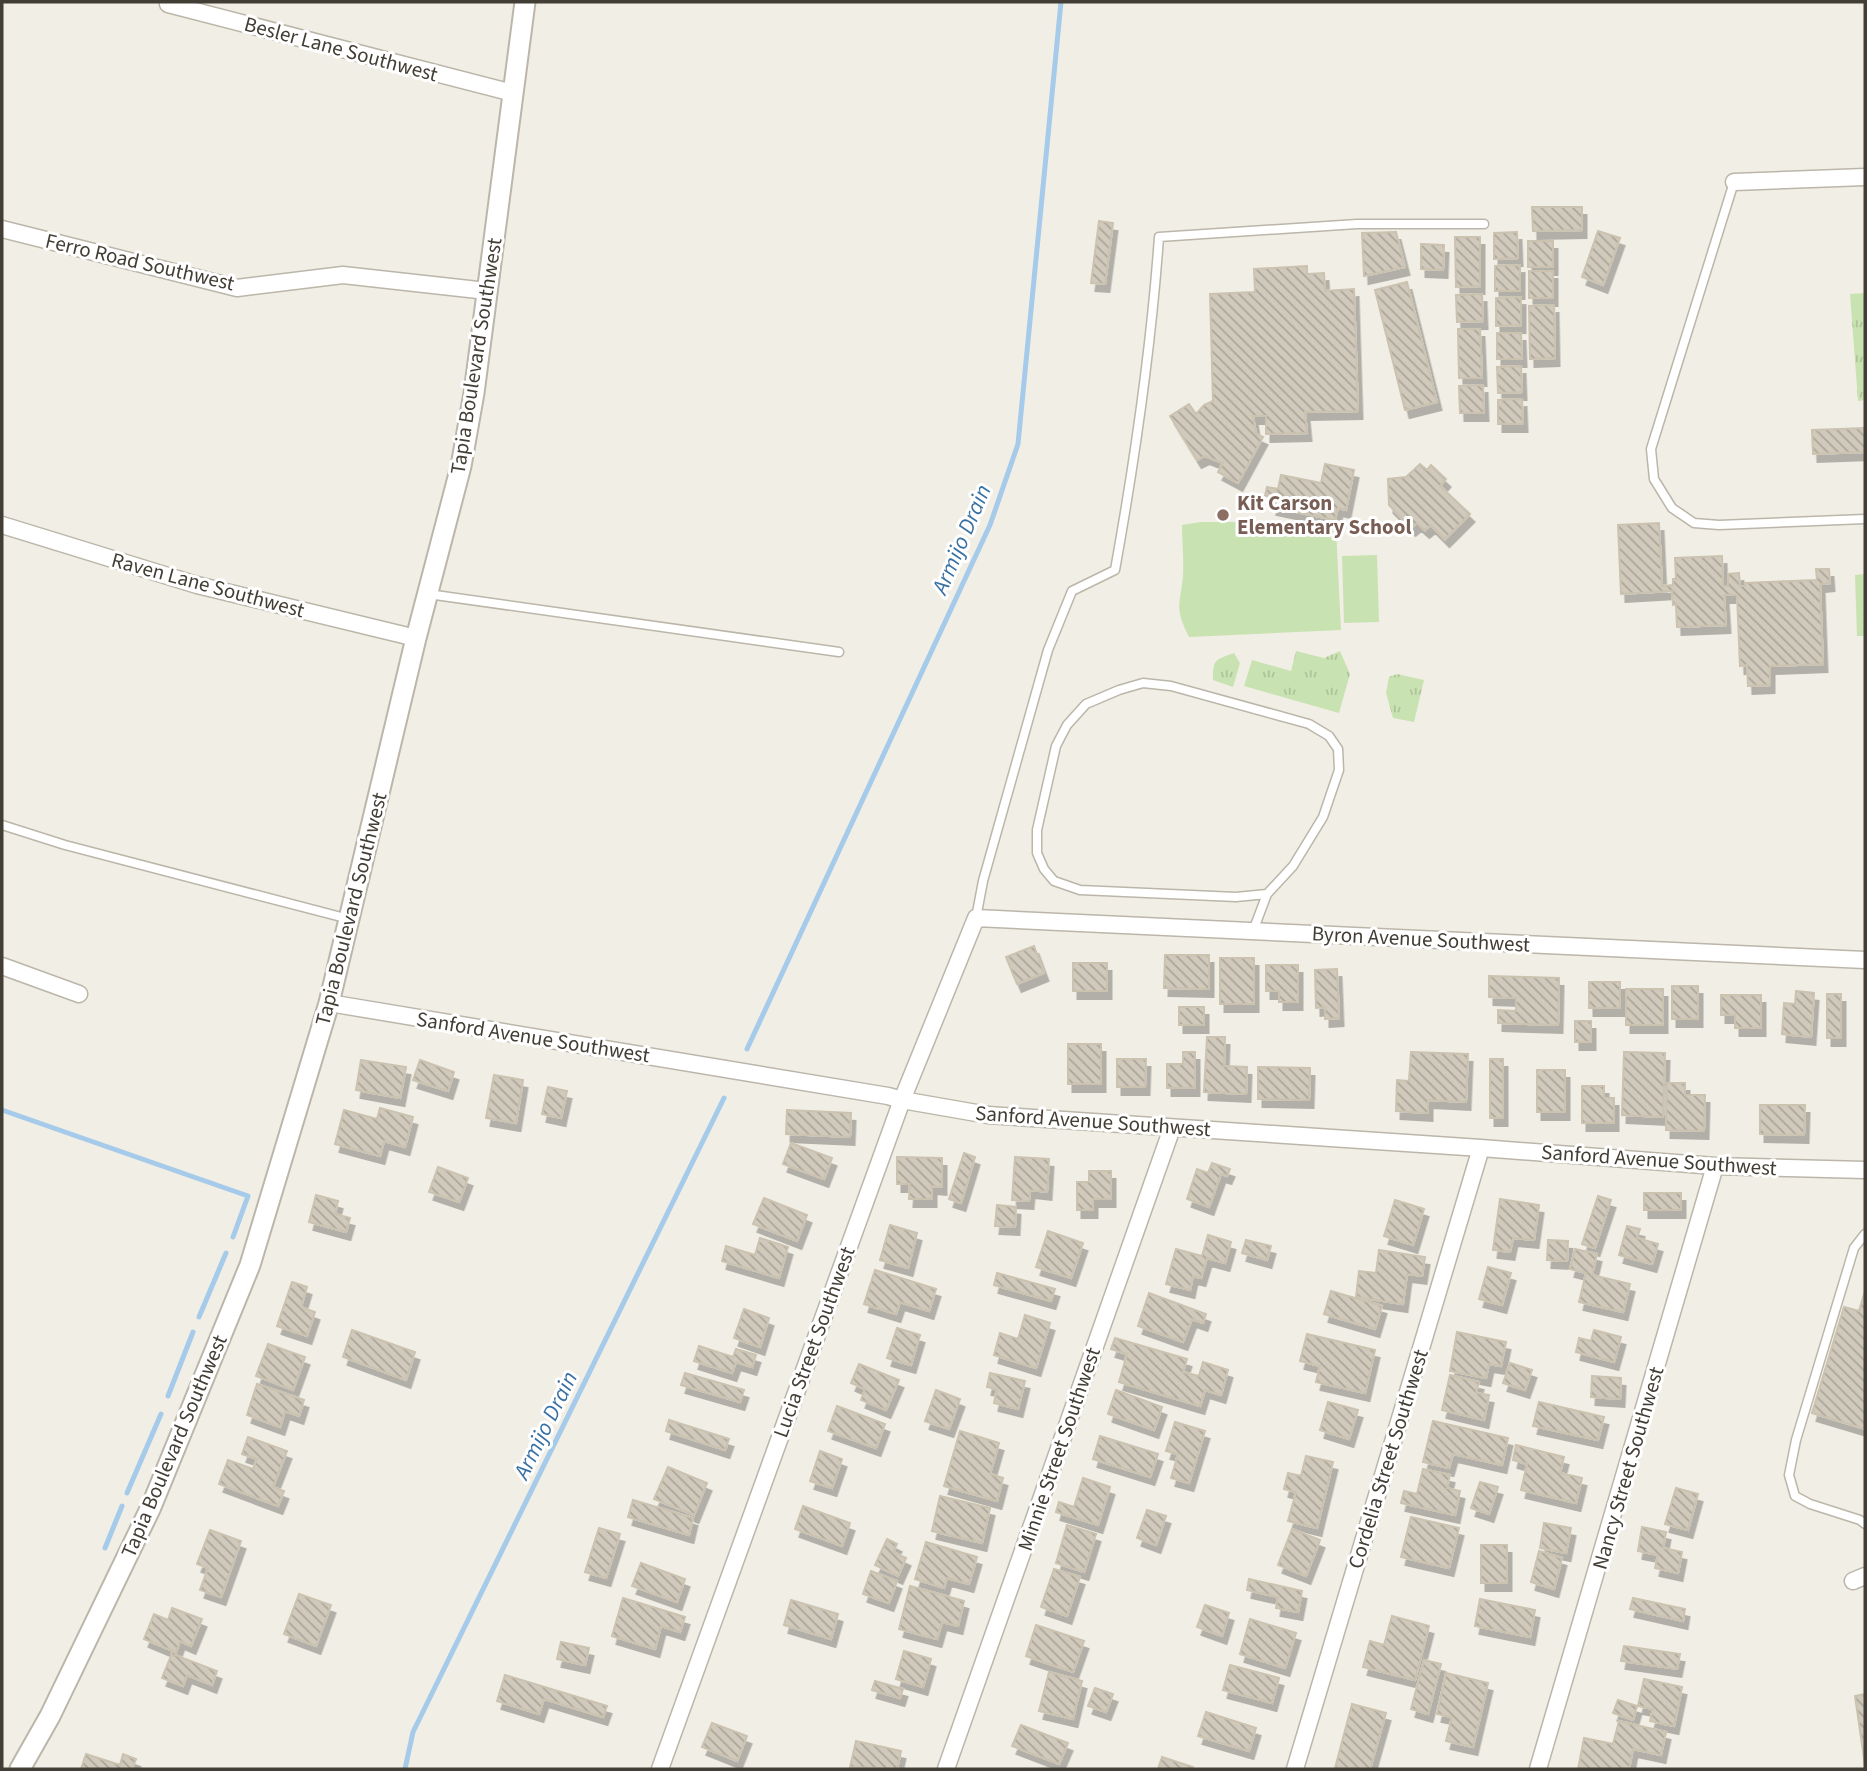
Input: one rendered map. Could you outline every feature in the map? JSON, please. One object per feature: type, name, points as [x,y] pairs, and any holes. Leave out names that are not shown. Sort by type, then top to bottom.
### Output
[{"type":"street","name":"Tapia Boulevard Southwest","points":[[20,1769],[50,1716],[151,1507],[250,1265],[329,1003],[416,638],[461,466],[474,393],[525,2]]},
{"type":"street","name":"Besler Lane Southwest","points":[[168,4],[513,93]]},
{"type":"street","points":[[1734,182],[1865,177]]},
{"type":"street","name":"Ferro Road Southwest","points":[[2,229],[237,288],[343,275],[487,290]]},
{"type":"street","name":"Raven Lane Southwest","points":[[2,525],[197,585],[416,638]]},
{"type":"street","name":"Byron Avenue Southwest","points":[[976,918],[1865,960]]},
{"type":"street","name":"Lucia Street Southwest","points":[[660,1769],[902,1100],[976,918]]},
{"type":"street","points":[[2,966],[79,994]]},
{"type":"street","name":"Sanford Avenue Southwest","points":[[329,1003],[988,1115],[1715,1166],[1865,1170]]},
{"type":"street","name":"Minnie Street Southwest","points":[[946,1769],[1172,1128]]},
{"type":"street","name":"Cordelia Street Southwest","points":[[1295,1769],[1481,1148]]},
{"type":"street","name":"Nancy Street Southwest","points":[[1538,1769],[1715,1166]]},
{"type":"lane","points":[[1734,182],[1651,449],[1654,480],[1672,508],[1694,523],[1719,526],[1865,519]]},
{"type":"lane","points":[[976,918],[983,881],[1048,650],[1072,591],[1115,570],[1136,454],[1153,317],[1158,237],[1357,224],[1484,224]]},
{"type":"lane","points":[[428,594],[839,652]]},
{"type":"lane","points":[[1253,931],[1267,894],[1293,866],[1323,817],[1339,770],[1338,749],[1329,736],[1309,724],[1171,686],[1143,683],[1086,704],[1067,725],[1056,746],[1037,830],[1037,853],[1044,869],[1054,881],[1080,890],[1236,897],[1267,894]]},
{"type":"lane","points":[[2,825],[65,845],[349,919]]},
{"type":"lane","points":[[1865,1234],[1854,1248],[1796,1440],[1789,1475],[1795,1496],[1865,1524]]},
{"type":"green space","points":[[1865,293],[1865,400],[1858,401],[1850,294]]},
{"type":"green space","points":[[1201,522],[1286,522],[1336,529],[1341,630],[1189,637],[1179,607],[1183,570],[1182,525]]},
{"type":"green space","points":[[1377,555],[1379,622],[1344,623],[1342,556]]},
{"type":"green space","points":[[1865,574],[1865,636],[1857,636],[1855,575]]},
{"type":"green space","points":[[1296,651],[1324,658],[1340,651],[1350,674],[1339,713],[1244,686],[1252,660],[1291,671]]},
{"type":"green space","points":[[1234,653],[1240,663],[1233,687],[1213,680],[1216,661]]},
{"type":"green space","points":[[1397,674],[1424,680],[1414,722],[1393,718],[1386,693],[1389,677]]},
{"type":"building","points":[[1532,207],[1582,207],[1582,230],[1533,231]]},
{"type":"building","points":[[1099,221],[1113,223],[1105,284],[1091,283]]},
{"type":"building","points":[[1598,231],[1620,238],[1603,285],[1582,277]]},
{"type":"building","points":[[1396,232],[1405,267],[1364,276],[1362,233]]},
{"type":"building","points":[[1517,232],[1518,258],[1494,259],[1494,233]]},
{"type":"building","points":[[1455,237],[1480,237],[1480,286],[1456,287]]},
{"type":"building","points":[[1528,241],[1553,241],[1553,267],[1528,267]]},
{"type":"building","points":[[1421,244],[1444,245],[1443,270],[1421,269]]},
{"type":"building","points":[[1520,265],[1520,291],[1495,291],[1495,266]]},
{"type":"building","points":[[1307,266],[1307,274],[1324,273],[1325,291],[1354,289],[1358,411],[1305,412],[1307,433],[1266,434],[1266,416],[1253,416],[1256,434],[1263,437],[1238,483],[1218,472],[1223,463],[1205,456],[1197,460],[1170,416],[1189,404],[1196,414],[1204,405],[1213,401],[1210,294],[1255,292],[1254,269]]},
{"type":"building","points":[[1529,271],[1553,271],[1553,298],[1529,298]]},
{"type":"building","points":[[1407,282],[1437,402],[1405,410],[1375,290]]},
{"type":"building","points":[[1482,294],[1483,321],[1457,322],[1456,295]]},
{"type":"building","points":[[1521,297],[1521,325],[1496,326],[1496,298]]},
{"type":"building","points":[[1554,305],[1555,358],[1530,359],[1529,306]]},
{"type":"building","points":[[1458,329],[1480,329],[1482,378],[1459,378]]},
{"type":"building","points":[[1497,333],[1521,333],[1522,359],[1497,359]]},
{"type":"building","points":[[1521,366],[1522,392],[1498,393],[1497,367]]},
{"type":"building","points":[[1483,385],[1484,413],[1460,413],[1459,386]]},
{"type":"building","points":[[1522,399],[1523,424],[1498,424],[1498,400]]},
{"type":"building","points":[[1865,428],[1865,452],[1813,454],[1812,430]]},
{"type":"building","points":[[1325,464],[1354,470],[1346,510],[1338,508],[1335,520],[1272,507],[1274,497],[1265,496],[1267,487],[1278,489],[1281,475],[1321,483]]},
{"type":"building","points":[[1420,464],[1427,470],[1431,465],[1446,479],[1440,486],[1470,514],[1445,539],[1431,525],[1425,530],[1417,523],[1411,528],[1389,505],[1388,479],[1406,477]]},
{"type":"building","points":[[1659,523],[1662,586],[1673,585],[1673,579],[1676,579],[1675,558],[1722,556],[1723,586],[1728,586],[1728,574],[1739,573],[1740,586],[1745,586],[1745,583],[1817,580],[1816,569],[1829,569],[1830,583],[1820,584],[1823,664],[1770,666],[1770,685],[1748,686],[1747,665],[1740,666],[1737,595],[1724,595],[1726,625],[1677,627],[1676,604],[1673,605],[1672,591],[1621,594],[1618,525]]},
{"type":"building","points":[[1034,946],[1044,973],[1017,984],[1006,957]]},
{"type":"building","points":[[1165,955],[1209,955],[1209,989],[1164,988]]},
{"type":"building","points":[[1220,958],[1254,958],[1254,1004],[1220,1004]]},
{"type":"building","points":[[1073,963],[1107,963],[1107,991],[1073,991]]},
{"type":"building","points":[[1266,965],[1298,965],[1298,1002],[1279,1002],[1279,991],[1266,991]]},
{"type":"building","points":[[1337,969],[1339,1018],[1325,1019],[1325,1007],[1316,1008],[1315,970]]},
{"type":"building","points":[[1489,976],[1559,978],[1558,1025],[1498,1023],[1498,1010],[1516,1011],[1516,998],[1489,997]]},
{"type":"building","points":[[1589,982],[1620,982],[1620,1008],[1589,1008]]},
{"type":"building","points":[[1672,986],[1698,986],[1698,1019],[1672,1019]]},
{"type":"building","points":[[1626,989],[1663,989],[1663,1025],[1626,1025]]},
{"type":"building","points":[[1796,991],[1814,993],[1811,1037],[1782,1034],[1784,1003],[1795,1004]]},
{"type":"building","points":[[1827,994],[1841,994],[1841,1038],[1827,1038]]},
{"type":"building","points":[[1721,995],[1761,995],[1761,1028],[1735,1028],[1735,1015],[1721,1015]]},
{"type":"building","points":[[1179,1007],[1204,1007],[1204,1025],[1179,1025]]},
{"type":"building","points":[[1575,1021],[1591,1021],[1591,1042],[1575,1042]]},
{"type":"building","points":[[1207,1037],[1225,1037],[1224,1066],[1247,1067],[1246,1094],[1204,1092]]},
{"type":"building","points":[[1068,1044],[1101,1044],[1101,1084],[1068,1084]]},
{"type":"building","points":[[1183,1052],[1195,1052],[1195,1088],[1167,1088],[1167,1064],[1183,1064]]},
{"type":"building","points":[[1411,1052],[1468,1054],[1466,1102],[1428,1100],[1428,1113],[1396,1111],[1397,1080],[1409,1081]]},
{"type":"building","points":[[1624,1052],[1665,1053],[1663,1117],[1622,1115]]},
{"type":"building","points":[[1117,1059],[1146,1059],[1145,1087],[1117,1087]]},
{"type":"building","points":[[1490,1059],[1503,1059],[1503,1118],[1490,1118]]},
{"type":"building","points":[[361,1060],[406,1067],[400,1098],[356,1090]]},
{"type":"building","points":[[420,1060],[454,1072],[448,1091],[413,1080]]},
{"type":"building","points":[[1258,1067],[1310,1068],[1309,1100],[1258,1099]]},
{"type":"building","points":[[1537,1070],[1565,1070],[1565,1112],[1537,1112]]},
{"type":"building","points":[[494,1075],[523,1080],[516,1123],[486,1118]]},
{"type":"building","points":[[1667,1083],[1685,1083],[1685,1095],[1705,1095],[1704,1131],[1666,1130]]},
{"type":"building","points":[[1582,1086],[1604,1086],[1604,1098],[1614,1098],[1614,1123],[1582,1123]]},
{"type":"building","points":[[548,1087],[567,1091],[561,1118],[542,1114]]},
{"type":"building","points":[[1760,1105],[1805,1105],[1804,1135],[1760,1134]]},
{"type":"building","points":[[380,1108],[413,1117],[405,1147],[384,1141],[380,1156],[335,1144],[344,1110],[377,1119]]},
{"type":"building","points":[[787,1110],[851,1113],[850,1137],[786,1134]]},
{"type":"building","points":[[791,1143],[832,1158],[824,1179],[783,1164]]},
{"type":"building","points":[[964,1153],[975,1157],[961,1203],[949,1199]]},
{"type":"building","points":[[897,1157],[942,1158],[942,1187],[932,1186],[932,1199],[909,1199],[910,1184],[897,1184]]},
{"type":"building","points":[[1015,1157],[1049,1159],[1047,1192],[1030,1190],[1029,1201],[1012,1200]]},
{"type":"building","points":[[1212,1163],[1230,1169],[1227,1176],[1221,1174],[1209,1207],[1187,1199],[1197,1169],[1208,1173]]},
{"type":"building","points":[[438,1167],[468,1178],[459,1202],[429,1192]]},
{"type":"building","points":[[1089,1171],[1111,1171],[1111,1199],[1093,1199],[1093,1210],[1077,1210],[1077,1182],[1089,1182]]},
{"type":"building","points":[[1644,1193],[1681,1193],[1681,1210],[1644,1210]]},
{"type":"building","points":[[316,1195],[338,1201],[335,1214],[350,1218],[346,1232],[309,1222]]},
{"type":"building","points":[[1598,1196],[1611,1200],[1595,1248],[1582,1244]]},
{"type":"building","points":[[764,1198],[807,1215],[797,1241],[753,1224]]},
{"type":"building","points":[[1500,1199],[1539,1205],[1534,1240],[1513,1238],[1510,1252],[1493,1250]]},
{"type":"building","points":[[1395,1200],[1424,1209],[1413,1245],[1384,1236]]},
{"type":"building","points":[[997,1205],[1016,1207],[1015,1227],[995,1226]]},
{"type":"building","points":[[890,1225],[917,1233],[908,1268],[880,1260]]},
{"type":"building","points":[[1627,1226],[1640,1229],[1637,1238],[1658,1244],[1652,1264],[1619,1255]]},
{"type":"building","points":[[1048,1231],[1083,1243],[1071,1278],[1036,1267]]},
{"type":"building","points":[[1208,1235],[1231,1242],[1225,1263],[1207,1258],[1201,1278],[1193,1276],[1190,1290],[1166,1284],[1176,1249],[1202,1256]]},
{"type":"building","points":[[760,1238],[788,1247],[779,1278],[722,1261],[726,1246],[755,1255]]},
{"type":"building","points":[[1246,1240],[1271,1246],[1267,1260],[1242,1253]]},
{"type":"building","points":[[1548,1240],[1568,1241],[1567,1261],[1547,1260]]},
{"type":"building","points":[[1575,1249],[1597,1254],[1592,1275],[1630,1284],[1623,1312],[1579,1302],[1586,1273],[1570,1269]]},
{"type":"building","points":[[1379,1250],[1425,1257],[1422,1276],[1407,1274],[1403,1304],[1356,1297],[1359,1271],[1376,1273]]},
{"type":"building","points":[[1488,1267],[1511,1273],[1502,1305],[1479,1299]]},
{"type":"building","points":[[875,1270],[936,1289],[929,1311],[900,1302],[896,1314],[864,1304]]},
{"type":"building","points":[[997,1273],[1055,1289],[1051,1301],[994,1285]]},
{"type":"building","points":[[292,1282],[307,1287],[301,1307],[315,1312],[307,1336],[277,1326]]},
{"type":"building","points":[[1331,1291],[1382,1306],[1375,1329],[1324,1314]]},
{"type":"building","points":[[1865,1291],[1865,1429],[1812,1413],[1844,1307],[1859,1311]]},
{"type":"building","points":[[1149,1293],[1206,1314],[1203,1323],[1192,1319],[1183,1342],[1138,1326]]},
{"type":"building","points":[[744,1309],[769,1318],[760,1347],[734,1338]]},
{"type":"building","points":[[1025,1315],[1050,1323],[1036,1368],[994,1355],[1000,1333],[1018,1339]]},
{"type":"building","points":[[897,1328],[920,1335],[911,1365],[887,1358]]},
{"type":"building","points":[[352,1330],[415,1352],[406,1380],[343,1357]]},
{"type":"building","points":[[1594,1330],[1621,1337],[1614,1362],[1576,1352],[1579,1338],[1591,1341]]},
{"type":"building","points":[[1457,1332],[1506,1342],[1501,1366],[1489,1364],[1486,1378],[1450,1371]]},
{"type":"building","points":[[1307,1334],[1375,1350],[1365,1393],[1316,1382],[1320,1366],[1300,1361]]},
{"type":"building","points":[[1115,1338],[1187,1359],[1183,1372],[1199,1376],[1203,1362],[1228,1370],[1221,1395],[1205,1390],[1200,1406],[1119,1382],[1127,1354],[1111,1349]]},
{"type":"building","points":[[268,1344],[305,1357],[293,1390],[256,1376]]},
{"type":"building","points":[[699,1346],[733,1357],[736,1349],[756,1355],[752,1367],[736,1362],[732,1373],[694,1361]]},
{"type":"building","points":[[1510,1363],[1532,1370],[1525,1390],[1503,1383]]},
{"type":"building","points":[[859,1364],[899,1380],[886,1410],[861,1400],[865,1389],[851,1383]]},
{"type":"building","points":[[685,1373],[744,1390],[740,1402],[681,1385]]},
{"type":"building","points":[[990,1373],[1025,1381],[1018,1409],[994,1403],[997,1389],[987,1387]]},
{"type":"building","points":[[1450,1375],[1479,1382],[1476,1393],[1489,1395],[1484,1420],[1442,1410]]},
{"type":"building","points":[[1592,1376],[1621,1378],[1620,1399],[1591,1397]]},
{"type":"building","points":[[257,1384],[304,1400],[299,1416],[285,1411],[280,1427],[247,1415]]},
{"type":"building","points":[[936,1390],[960,1399],[949,1429],[925,1421]]},
{"type":"building","points":[[1116,1390],[1162,1407],[1154,1430],[1108,1414]]},
{"type":"building","points":[[1328,1402],[1358,1410],[1349,1439],[1320,1430]]},
{"type":"building","points":[[1539,1402],[1604,1417],[1598,1440],[1533,1426]]},
{"type":"building","points":[[837,1406],[885,1424],[876,1448],[828,1431]]},
{"type":"building","points":[[669,1420],[729,1439],[725,1450],[666,1431]]},
{"type":"building","points":[[1433,1421],[1508,1438],[1502,1465],[1453,1454],[1449,1468],[1423,1462]]},
{"type":"building","points":[[1175,1422],[1205,1431],[1189,1483],[1171,1478],[1178,1454],[1166,1451]]},
{"type":"building","points":[[960,1431],[999,1443],[990,1474],[1003,1478],[997,1501],[944,1486]]},
{"type":"building","points":[[1100,1436],[1158,1454],[1150,1477],[1093,1459]]},
{"type":"building","points":[[248,1437],[287,1451],[273,1487],[284,1491],[278,1506],[219,1484],[228,1460],[253,1469],[257,1459],[242,1454]]},
{"type":"building","points":[[1516,1445],[1564,1457],[1560,1473],[1582,1478],[1576,1503],[1521,1490],[1527,1464],[1513,1460]]},
{"type":"building","points":[[820,1451],[842,1459],[832,1488],[810,1481]]},
{"type":"building","points":[[1306,1456],[1333,1462],[1317,1528],[1288,1521],[1296,1492],[1284,1489],[1288,1473],[1301,1476]]},
{"type":"building","points":[[668,1467],[707,1483],[694,1515],[654,1499]]},
{"type":"building","points":[[1423,1469],[1450,1475],[1447,1488],[1460,1491],[1455,1515],[1401,1503],[1404,1491],[1417,1494]]},
{"type":"building","points":[[1083,1478],[1110,1487],[1098,1525],[1056,1512],[1059,1502],[1074,1507]]},
{"type":"building","points":[[1480,1482],[1498,1487],[1489,1514],[1471,1508]]},
{"type":"building","points":[[1676,1488],[1698,1494],[1688,1530],[1665,1524]]},
{"type":"building","points":[[940,1496],[990,1508],[982,1543],[932,1531]]},
{"type":"building","points":[[633,1500],[693,1518],[689,1535],[628,1517]]},
{"type":"building","points":[[803,1506],[850,1523],[842,1546],[795,1529]]},
{"type":"building","points":[[1147,1510],[1166,1516],[1156,1545],[1137,1538]]},
{"type":"building","points":[[1411,1517],[1459,1528],[1449,1568],[1401,1557]]},
{"type":"building","points":[[1544,1523],[1571,1528],[1566,1553],[1540,1548]]},
{"type":"building","points":[[1067,1525],[1096,1534],[1084,1572],[1056,1563]]},
{"type":"building","points":[[1642,1527],[1666,1532],[1663,1548],[1682,1552],[1678,1573],[1655,1568],[1658,1555],[1638,1551]]},
{"type":"building","points":[[599,1528],[620,1534],[606,1578],[585,1572]]},
{"type":"building","points":[[1292,1529],[1320,1540],[1306,1576],[1278,1565]]},
{"type":"building","points":[[210,1530],[241,1541],[221,1597],[200,1590],[208,1568],[197,1564]]},
{"type":"building","points":[[887,1539],[897,1544],[893,1552],[906,1558],[898,1576],[875,1565]]},
{"type":"building","points":[[926,1542],[977,1557],[969,1584],[947,1578],[944,1588],[915,1579]]},
{"type":"building","points":[[1481,1545],[1507,1545],[1507,1583],[1481,1583]]},
{"type":"building","points":[[1539,1551],[1562,1558],[1554,1589],[1531,1582]]},
{"type":"building","points":[[641,1563],[685,1579],[677,1602],[632,1586]]},
{"type":"building","points":[[1054,1569],[1080,1577],[1067,1616],[1041,1607]]},
{"type":"building","points":[[871,1571],[897,1581],[889,1603],[863,1594]]},
{"type":"building","points":[[1249,1579],[1302,1591],[1298,1612],[1276,1608],[1278,1597],[1247,1590]]},
{"type":"building","points":[[910,1586],[964,1601],[958,1626],[942,1622],[937,1639],[899,1629]]},
{"type":"building","points":[[299,1594],[331,1605],[316,1646],[284,1634]]},
{"type":"building","points":[[623,1598],[685,1617],[680,1632],[661,1626],[655,1649],[612,1636]]},
{"type":"building","points":[[1633,1598],[1685,1609],[1683,1621],[1630,1609]]},
{"type":"building","points":[[1480,1599],[1535,1610],[1530,1637],[1475,1626]]},
{"type":"building","points":[[791,1600],[838,1614],[831,1639],[784,1625]]},
{"type":"building","points":[[1205,1605],[1229,1613],[1222,1636],[1197,1627]]},
{"type":"building","points":[[172,1608],[202,1619],[191,1646],[180,1641],[175,1655],[217,1671],[212,1685],[187,1675],[183,1686],[162,1678],[173,1651],[144,1639],[154,1614],[168,1620]]},
{"type":"building","points":[[1392,1616],[1429,1626],[1415,1680],[1363,1667],[1370,1641],[1384,1645]]},
{"type":"building","points":[[1250,1619],[1296,1633],[1285,1668],[1240,1654]]},
{"type":"building","points":[[1036,1625],[1084,1641],[1073,1672],[1026,1656]]},
{"type":"building","points":[[561,1642],[589,1648],[585,1665],[557,1659]]},
{"type":"building","points":[[1624,1646],[1680,1654],[1677,1669],[1621,1661]]},
{"type":"building","points":[[904,1651],[931,1659],[923,1687],[896,1679]]},
{"type":"building","points":[[1424,1660],[1441,1664],[1428,1714],[1411,1709]]},
{"type":"building","points":[[1230,1665],[1279,1678],[1272,1703],[1223,1690]]},
{"type":"building","points":[[1049,1672],[1082,1681],[1073,1719],[1039,1711]]},
{"type":"building","points":[[1446,1673],[1488,1683],[1473,1747],[1446,1741],[1452,1717],[1437,1714]]},
{"type":"building","points":[[505,1675],[607,1706],[603,1717],[544,1699],[539,1714],[497,1701]]},
{"type":"building","points":[[1644,1679],[1682,1687],[1674,1726],[1650,1721],[1653,1709],[1638,1706]]},
{"type":"building","points":[[875,1681],[903,1689],[900,1698],[872,1690]]},
{"type":"building","points":[[1095,1688],[1113,1694],[1106,1712],[1088,1706]]},
{"type":"building","points":[[1865,1694],[1865,1765],[1855,1696]]},
{"type":"building","points":[[1618,1700],[1637,1706],[1633,1720],[1613,1713]]},
{"type":"building","points":[[1352,1704],[1386,1713],[1370,1769],[1335,1768]]},
{"type":"building","points":[[1206,1712],[1256,1728],[1249,1751],[1198,1736]]},
{"type":"building","points":[[1619,1721],[1666,1732],[1661,1755],[1633,1749],[1629,1769],[1578,1769],[1584,1738],[1613,1744]]},
{"type":"building","points":[[712,1723],[747,1736],[737,1761],[702,1747]]},
{"type":"building","points":[[1021,1725],[1068,1743],[1059,1764],[1012,1746]]},
{"type":"building","points":[[856,1741],[901,1751],[897,1769],[850,1767]]},
{"type":"building","points":[[86,1754],[120,1765],[123,1754],[136,1759],[132,1769],[81,1769]]},
{"type":"building","points":[[1162,1757],[1193,1767],[1158,1769]]},
{"type":"waterway","name":"Armijo Drain","points":[[747,1049],[990,525],[1018,444],[1061,2]]},
{"type":"waterway","name":"Armijo Drain","points":[[405,1769],[413,1732],[724,1098]]},
{"type":"waterway","points":[[2,1110],[248,1196],[233,1237]]},
{"type":"waterway","points":[[199,1317],[226,1253]]},
{"type":"waterway","points":[[168,1396],[193,1332]]},
{"type":"waterway","points":[[127,1493],[161,1414]]},
{"type":"waterway","points":[[105,1548],[122,1506]]},
{"type":"place","name":"Kit Carson Elementary School","points":[[1223,515]]}]
